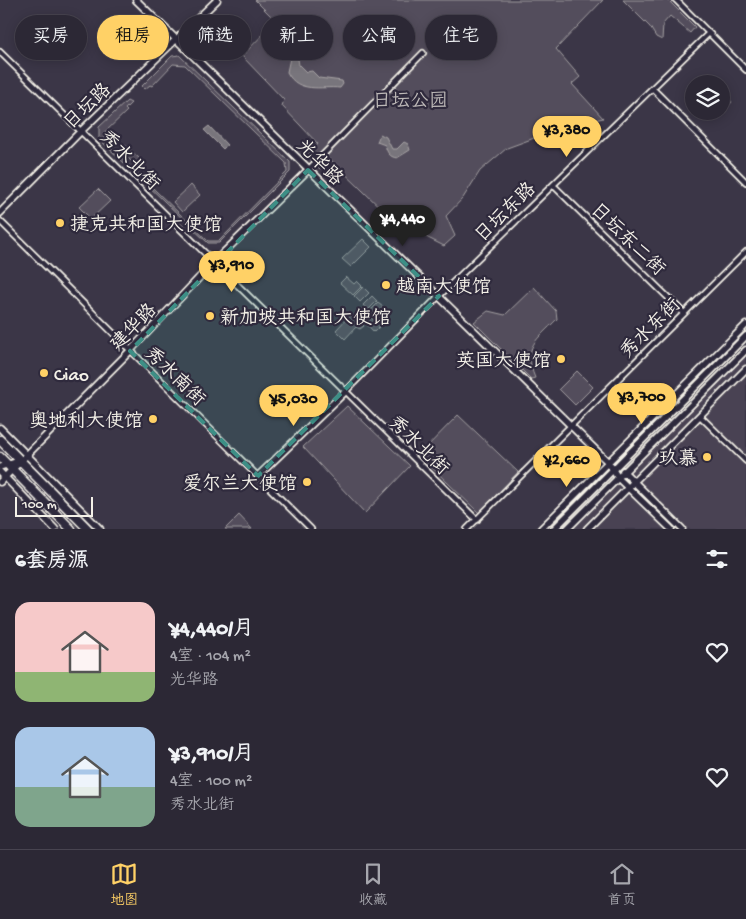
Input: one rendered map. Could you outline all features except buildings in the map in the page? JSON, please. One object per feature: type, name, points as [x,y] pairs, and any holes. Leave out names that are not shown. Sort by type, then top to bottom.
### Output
[{"type":"highway","points":[[0,440],[23,457],[88,529]]},
{"type":"highway","points":[[0,457],[7,467],[71,529]]},
{"type":"street","name":"光华路","points":[[136,0],[570,426],[614,468],[624,472],[635,482],[682,529]]},
{"type":"street","name":"日坛路","points":[[0,214],[81,130],[217,0]]},
{"type":"street","points":[[677,0],[746,70]]},
{"type":"street","name":"日坛东路","points":[[258,476],[345,392],[439,296],[709,33]]},
{"type":"street","name":"秀水北街","points":[[0,52],[477,520]]},
{"type":"street","points":[[308,170],[423,54]]},
{"type":"street","points":[[653,89],[746,182]]},
{"type":"street","name":"建华路","points":[[23,457],[130,351],[214,262],[308,170]]},
{"type":"street","name":"日坛东二街","points":[[553,185],[684,313]]},
{"type":"street","name":"秀水南街","points":[[0,221],[311,529]]},
{"type":"street","name":"秀水东街","points":[[468,529],[746,252]]},
{"type":"street","points":[[541,529],[746,325]]},
{"type":"street","points":[[554,529],[746,336]]},
{"type":"street","points":[[567,529],[746,350]]},
{"type":"street","points":[[587,529],[746,369]]},
{"type":"street","points":[[700,416],[746,461]]},
{"type":"street","points":[[0,428],[23,457],[100,529]]},
{"type":"street","points":[[23,457],[7,467],[2,477],[55,529]]},
{"type":"street","name":"光华路","points":[[614,468],[618,478],[671,529]]},
{"type":"highlighted area","points":[[308,170],[439,296],[258,476],[130,351]]},
{"type":"shaded area","points":[[746,346],[746,529],[555,529],[613,468]]},
{"type":"green space","name":"日坛公园","points":[[255,0],[603,0],[556,49],[580,77],[572,84],[603,118],[556,130],[507,148],[480,171],[463,198],[446,216],[455,236],[444,246],[394,221],[330,159],[320,169],[307,156],[318,144],[282,106],[284,100],[246,60],[251,60],[251,47],[261,36],[261,60],[333,60],[333,15],[270,15]]},
{"type":"green space","points":[[623,0],[668,0],[695,27],[690,33],[670,16],[663,24],[662,40],[656,37],[650,27]]},
{"type":"green space","points":[[179,55],[179,60],[184,60],[290,162],[290,172],[219,243],[208,243],[99,139],[99,127],[127,101],[131,103],[125,109],[127,111],[105,132],[105,142],[208,241],[219,241],[287,172],[286,163],[185,65],[173,64],[152,86],[150,85],[145,89],[142,86],[172,56]]},
{"type":"green space","points":[[125,145],[143,163],[138,168],[122,152]]},
{"type":"green space","points":[[191,185],[200,195],[182,212],[173,202]]},
{"type":"green space","points":[[98,189],[110,201],[91,219],[79,207]]},
{"type":"green space","points":[[363,239],[371,247],[351,267],[342,259]]},
{"type":"green space","points":[[346,277],[354,284],[357,281],[362,286],[353,295],[340,283]]},
{"type":"green space","points":[[363,287],[369,293],[360,302],[354,296]]},
{"type":"green space","points":[[534,287],[556,311],[557,319],[533,345],[530,358],[535,378],[531,379],[474,322],[488,311],[505,315]]},
{"type":"green space","points":[[372,296],[377,301],[368,310],[363,305]]},
{"type":"green space","points":[[378,303],[383,307],[380,311],[388,319],[383,324],[370,311]]},
{"type":"green space","points":[[362,309],[380,326],[374,332],[358,315]]},
{"type":"green space","points":[[350,315],[355,317],[364,326],[360,329],[356,327],[345,339],[336,330]]},
{"type":"green space","points":[[577,371],[593,387],[575,405],[559,389]]},
{"type":"green space","points":[[347,406],[410,466],[365,513],[303,447]]},
{"type":"green space","points":[[458,415],[518,472],[479,513],[419,455]]},
{"type":"green space","points":[[239,515],[252,529],[225,529]]},
{"type":"water","points":[[290,60],[298,60],[299,65],[306,72],[312,71],[319,78],[342,81],[343,84],[340,88],[310,88],[297,84],[287,72]]},
{"type":"water","points":[[209,126],[227,145],[223,149],[204,130]]},
{"type":"water","points":[[380,134],[386,137],[392,149],[397,149],[404,142],[408,144],[410,150],[397,158],[392,157],[385,145],[377,142]]},
{"type":"place","name":"捷克共和国大使馆","points":[[60,223]]},
{"type":"place","name":"越南大使馆","points":[[386,285]]},
{"type":"place","name":"新加坡共和国大使馆","points":[[210,316]]},
{"type":"place","name":"英国大使馆","points":[[561,359]]},
{"type":"place","name":"Ciao","points":[[44,373]]},
{"type":"place","name":"奥地利大使馆","points":[[153,419]]},
{"type":"place","name":"玖慕","points":[[707,457]]},
{"type":"place","name":"爱尔兰大使馆","points":[[307,482]]}]
